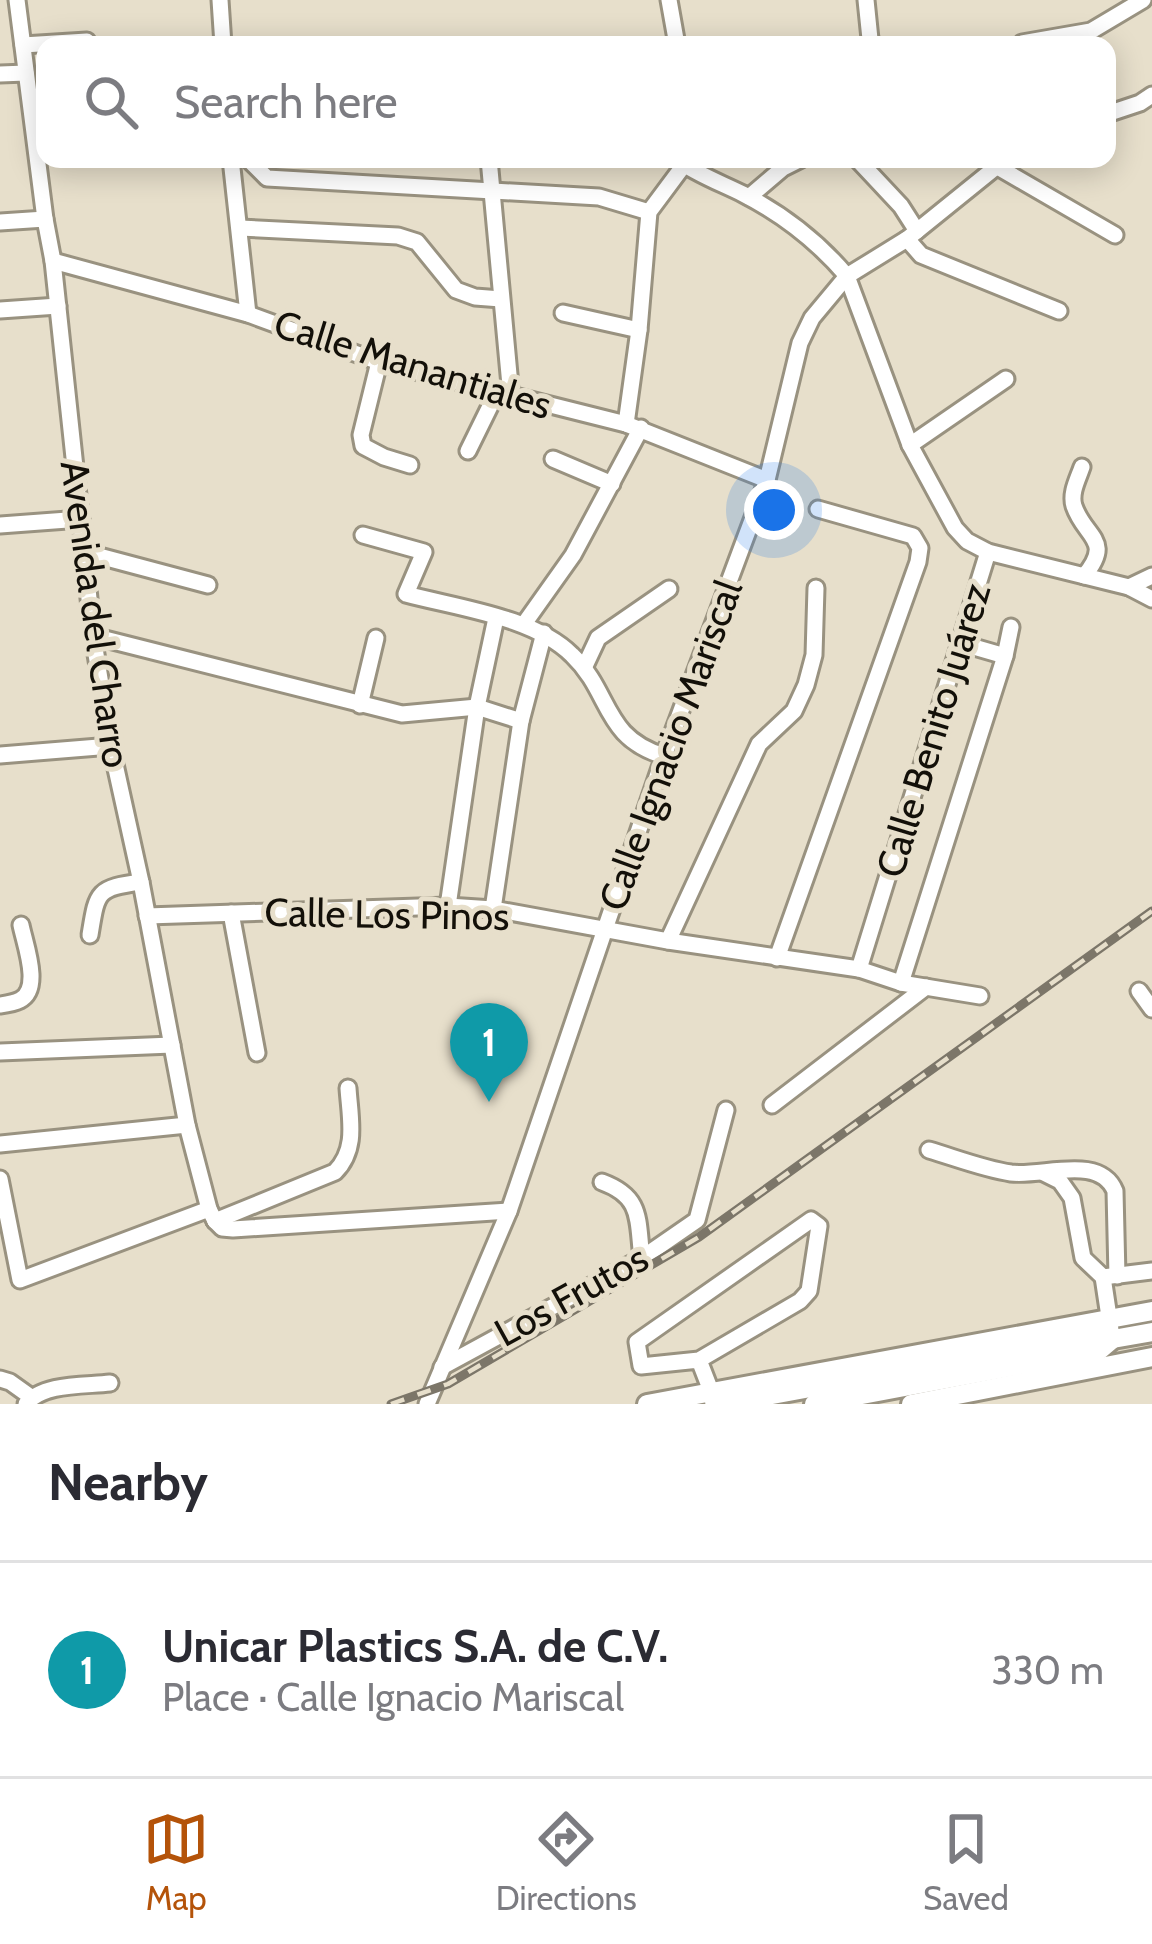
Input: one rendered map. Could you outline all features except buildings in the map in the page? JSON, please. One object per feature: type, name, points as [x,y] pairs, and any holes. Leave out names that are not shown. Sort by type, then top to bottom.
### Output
[{"type":"main road","points":[[716,1400],[1152,1311]]},
{"type":"main road","points":[[646,1404],[716,1400],[1098,1335],[1113,1339],[1152,1332]]},
{"type":"main road","points":[[814,1404],[1100,1350],[1113,1339]]},
{"type":"main road","points":[[910,1404],[1152,1357]]},
{"type":"street","name":"Avenida del Charro","points":[[17,0],[36,150]]},
{"type":"street","points":[[220,0],[222,36]]},
{"type":"street","points":[[669,0],[675,36]]},
{"type":"street","points":[[866,0],[870,36]]},
{"type":"street","points":[[1062,36],[1091,31],[1143,0]]},
{"type":"street","points":[[22,45],[36,44]]},
{"type":"street","points":[[0,74],[26,73]]},
{"type":"street","points":[[1116,111],[1152,95]]},
{"type":"street","name":"Avenida del Charro","points":[[38,168],[53,261],[93,636],[111,746],[187,1125],[212,1215]]},
{"type":"street","points":[[232,168],[248,314]]},
{"type":"street","points":[[257,168],[267,178],[599,197],[649,212]]},
{"type":"street","points":[[468,451],[504,394],[490,168]]},
{"type":"street","points":[[524,624],[573,555],[612,484],[634,426],[649,212],[676,168]]},
{"type":"street","name":"Calle Benito Juárez","points":[[692,168],[749,197],[828,253],[847,276],[910,445],[955,528],[988,552],[859,969]]},
{"type":"street","points":[[749,197],[783,168]]},
{"type":"street","points":[[865,168],[901,206],[921,255],[1059,311]]},
{"type":"street","name":"Calle Ignacio Mariscal","points":[[427,1404],[509,1211],[664,756],[767,481],[800,343],[812,318],[847,276],[912,235],[995,168]]},
{"type":"street","points":[[1009,168],[1115,235]]},
{"type":"street","points":[[0,223],[45,219]]},
{"type":"street","points":[[240,228],[398,236],[417,242],[456,290],[501,299]]},
{"type":"street","name":"Calle Manantiales","points":[[53,261],[248,314],[379,362],[634,426],[767,481]]},
{"type":"street","points":[[0,310],[58,306]]},
{"type":"street","points":[[563,314],[639,331]]},
{"type":"street","points":[[379,362],[362,446],[410,465]]},
{"type":"street","points":[[910,445],[1006,379]]},
{"type":"street","points":[[553,459],[612,484]]},
{"type":"street","points":[[1082,467],[1073,492],[1074,505],[1099,550],[1084,576]]},
{"type":"street","points":[[777,958],[920,548],[913,536],[818,509]]},
{"type":"street","points":[[0,526],[81,520]]},
{"type":"street","points":[[362,535],[424,552],[406,594],[524,624],[571,652],[627,738],[664,756]]},
{"type":"street","points":[[84,552],[208,585]]},
{"type":"street","points":[[988,552],[1130,587],[1152,599]]},
{"type":"street","points":[[1130,587],[1152,576]]},
{"type":"street","points":[[668,941],[760,744],[794,711],[806,685],[814,655],[816,588]]},
{"type":"street","points":[[584,668],[598,638],[669,589]]},
{"type":"street","points":[[448,906],[477,707],[496,618]]},
{"type":"street","points":[[902,983],[1011,627]]},
{"type":"street","points":[[493,909],[521,721],[544,633]]},
{"type":"street","points":[[93,636],[402,714],[477,707],[521,721]]},
{"type":"street","points":[[360,705],[376,638]]},
{"type":"street","points":[[960,643],[1005,656]]},
{"type":"street","points":[[0,755],[111,746]]},
{"type":"street","points":[[90,935],[96,902],[103,892],[111,886],[140,882]]},
{"type":"street","name":"Calle Los Pinos","points":[[147,916],[448,906],[493,909],[859,969],[902,983],[980,996]]},
{"type":"street","points":[[230,913],[257,1053]]},
{"type":"street","points":[[0,1005],[22,1000],[29,992],[32,980],[21,925]]},
{"type":"street","points":[[772,1105],[926,987]]},
{"type":"street","points":[[1139,991],[1152,1009]]},
{"type":"street","points":[[0,1052],[172,1045]]},
{"type":"street","points":[[0,1179],[20,1280],[335,1172],[351,1147],[348,1088]]},
{"type":"street","name":"Los Frutos","points":[[442,1366],[642,1258],[697,1220],[726,1110]]},
{"type":"street","points":[[0,1144],[187,1125]]},
{"type":"street","points":[[929,1150],[1006,1172],[1069,1169],[1103,1174],[1111,1181],[1115,1191],[1108,1317],[1113,1339]]},
{"type":"street","points":[[1044,1173],[1060,1181],[1072,1198],[1083,1258],[1110,1276],[1152,1271]]},
{"type":"street","points":[[602,1182],[620,1188],[634,1201],[642,1258]]},
{"type":"street","points":[[212,1215],[222,1228],[233,1229],[509,1211]]},
{"type":"street","points":[[811,1220],[819,1226],[809,1292],[699,1360],[641,1366],[637,1342],[811,1220]]},
{"type":"street","points":[[699,1360],[716,1400]]},
{"type":"street","points":[[0,1379],[10,1382],[28,1401],[43,1391],[110,1383]]},
{"type":"railway","points":[[391,1404],[448,1384],[699,1237],[1152,911]]},
{"type":"place","name":"Unicar Plastics S.A. de C.V.","points":[[489,1102]]}]
